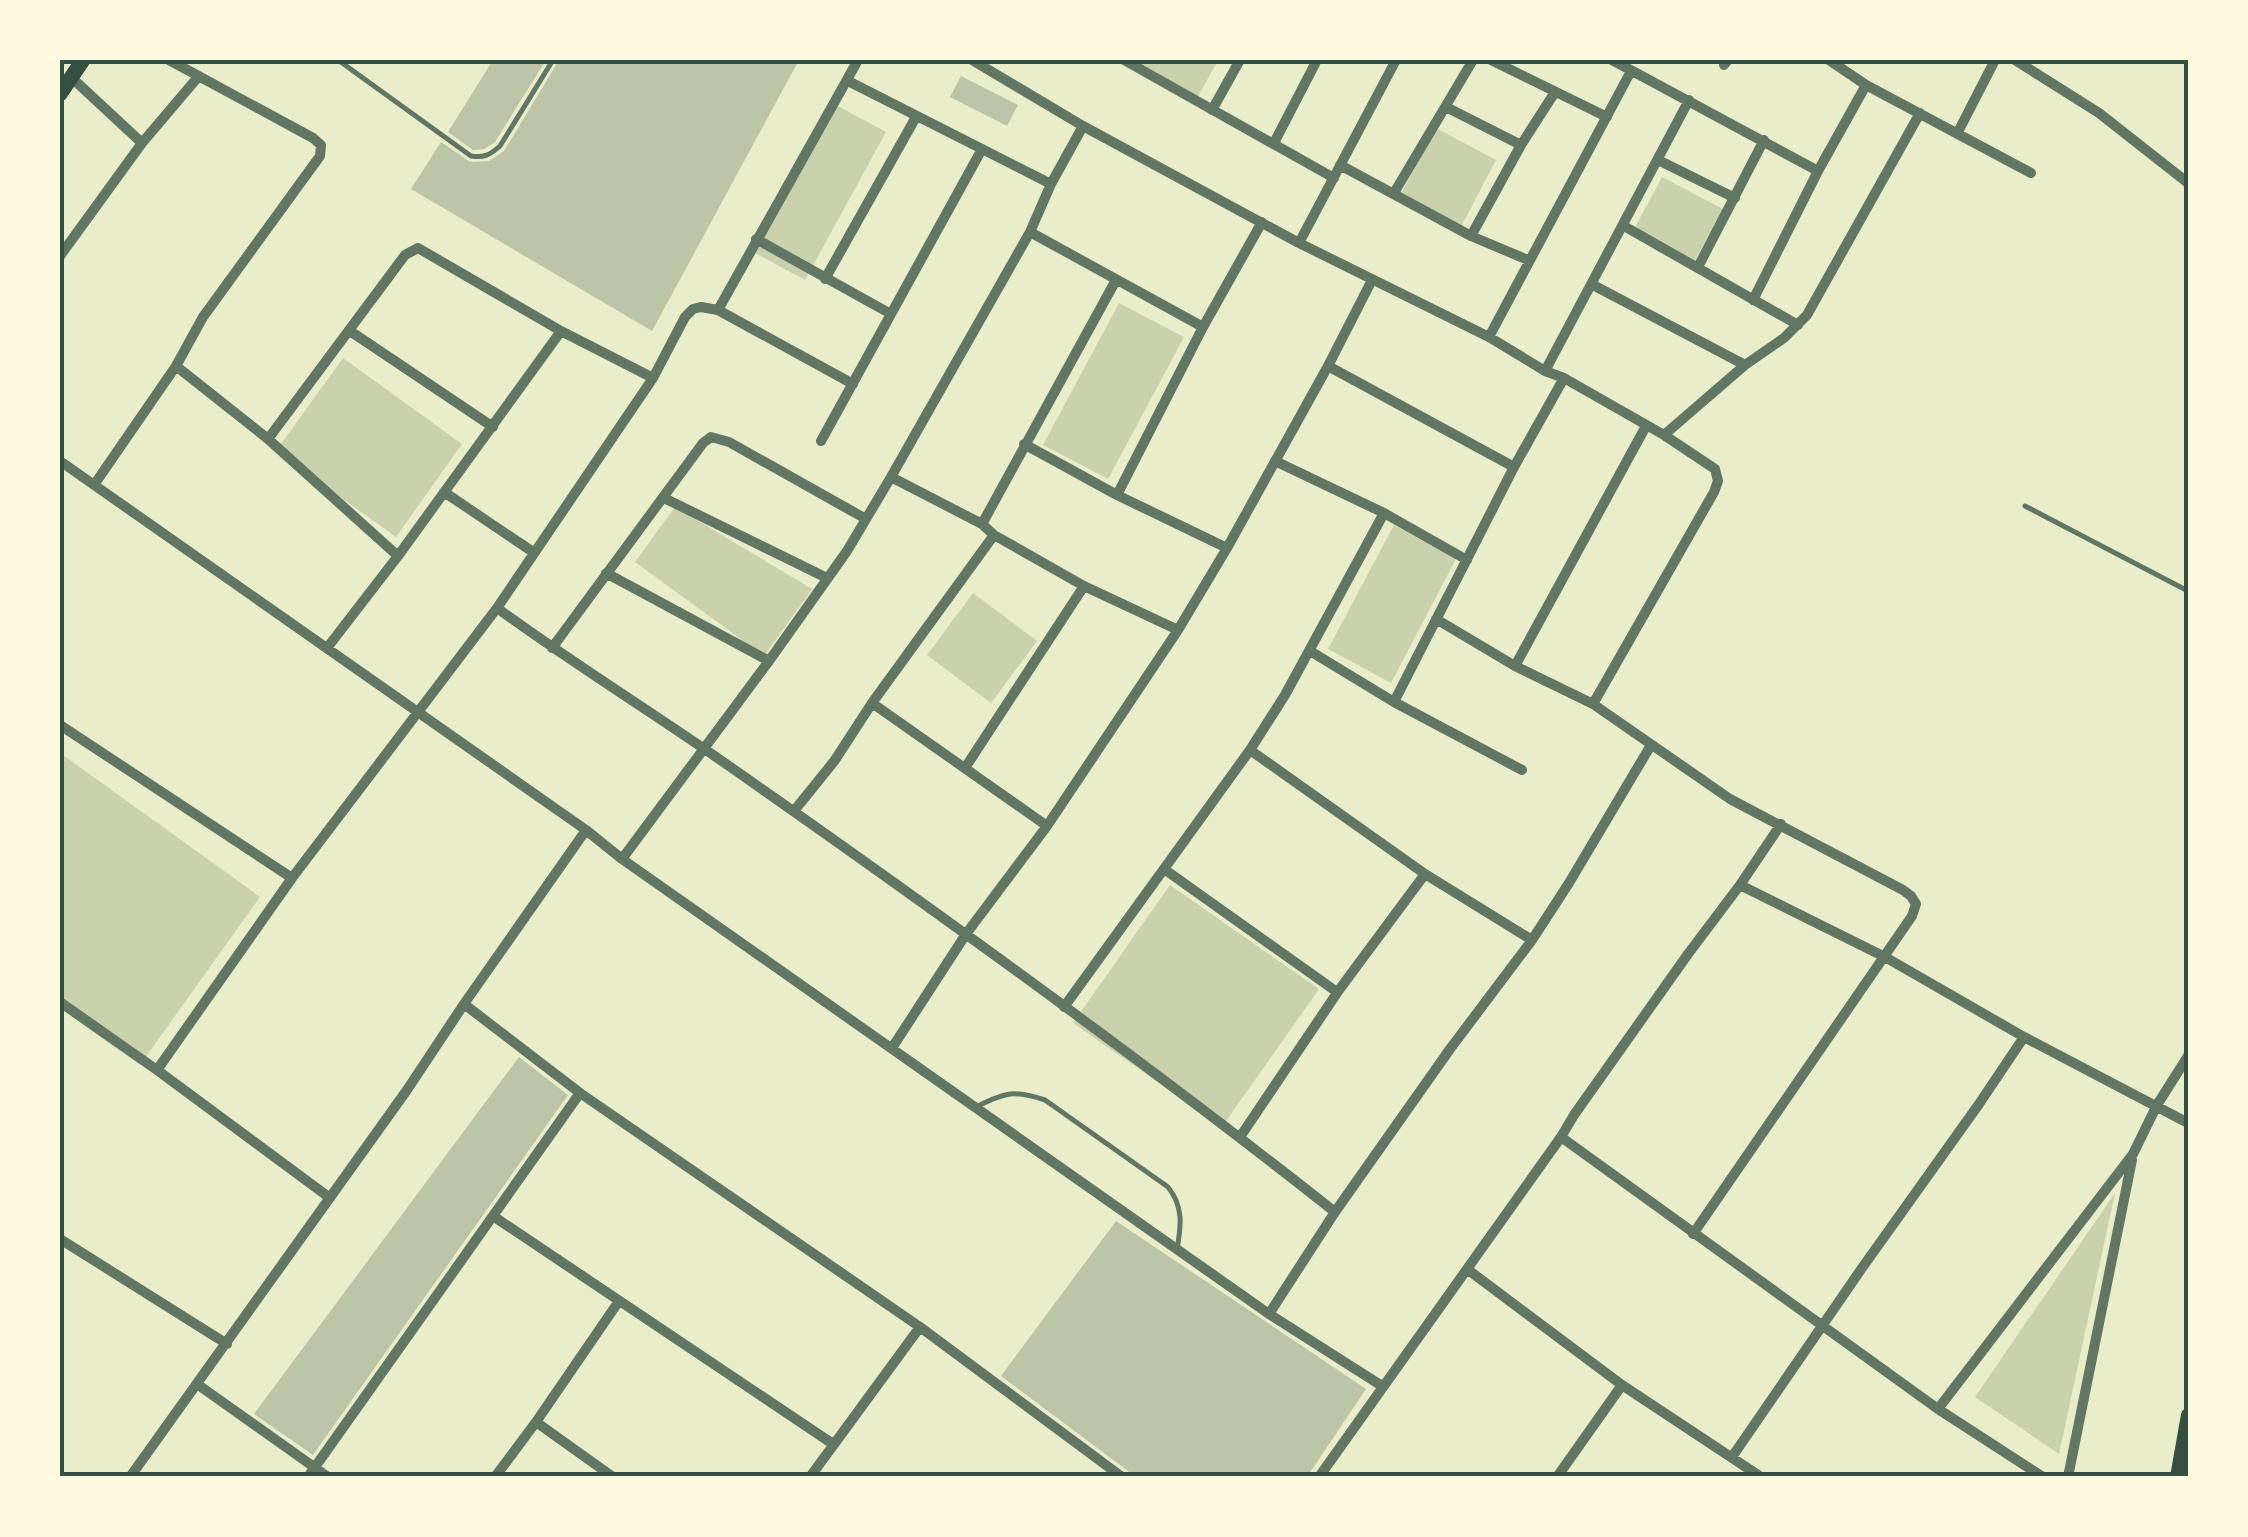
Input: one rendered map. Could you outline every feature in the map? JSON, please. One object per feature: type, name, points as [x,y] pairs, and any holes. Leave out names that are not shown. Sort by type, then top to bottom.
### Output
[{"type":"highway","points":[[60,94],[84,60]]},
{"type":"main road","points":[[2176,1477],[2188,1415]]},
{"type":"street","points":[[94,484],[176,366],[203,317],[320,156],[321,145],[313,138],[169,60]]},
{"type":"street","points":[[718,310],[858,60]]},
{"type":"street","points":[[972,60],[1082,126],[1489,338],[1545,372],[1564,378],[1715,468],[1718,481],[1714,492],[1593,704]]},
{"type":"street","points":[[1124,60],[1334,178]]},
{"type":"street","points":[[1212,110],[1240,60]]},
{"type":"street","points":[[1274,143],[1317,60]]},
{"type":"street","points":[[1299,242],[1396,60]]},
{"type":"street","points":[[1394,193],[1473,60]]},
{"type":"street","points":[[1492,60],[1607,117]]},
{"type":"street","points":[[1612,60],[1818,171]]},
{"type":"street","points":[[1829,60],[1866,84],[2031,172]]},
{"type":"street","points":[[1958,132],[1995,60]]},
{"type":"street","points":[[2015,60],[2099,112],[2188,183]]},
{"type":"street","points":[[1489,338],[1631,70]]},
{"type":"street","points":[[60,256],[142,143],[198,77]]},
{"type":"street","points":[[72,78],[142,143]]},
{"type":"street","points":[[848,81],[1051,184]]},
{"type":"street","points":[[1753,300],[1866,84]]},
{"type":"street","points":[[1471,236],[1555,92]]},
{"type":"street","points":[[1545,372],[1689,100]]},
{"type":"street","points":[[1446,106],[1521,145]]},
{"type":"street","points":[[1664,435],[1807,315],[1920,113]]},
{"type":"street","points":[[825,280],[916,117]]},
{"type":"street","points":[[622,859],[769,661],[892,478],[1030,232],[1082,126]]},
{"type":"street","points":[[1698,267],[1764,140]]},
{"type":"street","points":[[822,442],[982,149]]},
{"type":"street","points":[[1658,160],[1734,198]]},
{"type":"street","points":[[1340,165],[1471,236],[1528,260]]},
{"type":"street","points":[[1117,495],[1262,222]]},
{"type":"street","points":[[1624,226],[1798,325]]},
{"type":"street","points":[[1030,232],[1203,327]]},
{"type":"street","points":[[756,239],[891,314]]},
{"type":"street","points":[[268,439],[405,255],[418,248],[561,331],[653,378]]},
{"type":"street","points":[[982,524],[1116,280]]},
{"type":"street","points":[[892,1048],[966,934],[1047,826],[1178,630],[1328,366],[1372,280]]},
{"type":"street","points":[[1593,285],[1745,365]]},
{"type":"street","points":[[157,1070],[292,878],[496,608],[653,378],[693,309],[718,310],[853,384]]},
{"type":"street","points":[[350,331],[493,428]]},
{"type":"street","points":[[327,648],[561,331]]},
{"type":"street","points":[[176,366],[268,439],[398,556]]},
{"type":"street","points":[[1328,366],[1514,467]]},
{"type":"street","points":[[1394,702],[1564,378]]},
{"type":"street","points":[[1515,666],[1646,426]]},
{"type":"street","points":[[552,648],[711,438],[721,438],[866,519]]},
{"type":"street","points":[[1024,444],[1227,548]]},
{"type":"street","points":[[1275,461],[1384,513],[1468,560]]},
{"type":"street","points":[[60,462],[1177,1250],[1382,1386]]},
{"type":"street","points":[[892,478],[982,524],[994,535],[1084,586],[1178,630]]},
{"type":"street","points":[[444,492],[533,552]]},
{"type":"street","points":[[664,498],[827,578]]},
{"type":"street","points":[[1064,1007],[1286,695],[1384,513]]},
{"type":"street","points":[[794,811],[835,760],[994,535]]},
{"type":"street","points":[[606,573],[769,661]]},
{"type":"street","points":[[965,768],[1084,586]]},
{"type":"street","points":[[496,608],[794,811],[966,934],[1335,1212]]},
{"type":"street","points":[[1436,618],[1515,666],[1593,704],[1730,798],[1911,896],[1916,904],[1912,916],[1693,1234]]},
{"type":"street","points":[[1310,651],[1394,702],[1522,770]]},
{"type":"street","points":[[872,703],[1047,826]]},
{"type":"street","points":[[61,728],[292,878]]},
{"type":"street","points":[[1269,1314],[1335,1212],[1532,940],[1651,744]]},
{"type":"street","points":[[1250,750],[1425,874],[1532,940]]},
{"type":"street","points":[[1319,1477],[1781,824]]},
{"type":"street","points":[[130,1477],[407,1090],[586,830]]},
{"type":"street","points":[[1164,868],[1338,992]]},
{"type":"street","points":[[1240,1137],[1338,992],[1425,874]]},
{"type":"street","points":[[1740,885],[1884,956],[2024,1037],[2188,1123]]},
{"type":"street","points":[[60,1002],[330,1198]]},
{"type":"street","points":[[464,1004],[580,1093],[920,1327],[1122,1477]]},
{"type":"street","points":[[1732,1457],[2024,1037]]},
{"type":"street","points":[[1938,1408],[2133,1154],[2157,1105],[2188,1056]]},
{"type":"street","points":[[311,1472],[580,1093]]},
{"type":"street","points":[[1561,1137],[1938,1408],[2043,1477]]},
{"type":"street","points":[[2068,1477],[2133,1154]]},
{"type":"street","points":[[493,1216],[832,1444]]},
{"type":"street","points":[[60,1238],[227,1344]]},
{"type":"street","points":[[1466,1269],[1622,1384],[1760,1477]]},
{"type":"street","points":[[495,1477],[619,1301]]},
{"type":"street","points":[[810,1477],[920,1327]]},
{"type":"street","points":[[197,1384],[311,1472],[328,1477]]},
{"type":"street","points":[[1557,1477],[1622,1384]]},
{"type":"street","points":[[536,1422],[613,1477]]},
{"type":"lane","points":[[338,60],[471,156],[482,157],[500,146],[553,60]]},
{"type":"lane","points":[[2025,506],[2188,591]]},
{"type":"lane","points":[[975,1107],[1004,1093],[1021,1092],[1044,1100],[1153,1176],[1177,1198],[1181,1224],[1177,1250]]},
{"type":"green space","points":[[1130,60],[1218,60],[1194,104]]},
{"type":"green space","points":[[836,105],[886,132],[805,280],[755,253]]},
{"type":"green space","points":[[1436,128],[1496,160],[1461,227],[1400,196]]},
{"type":"green space","points":[[1662,177],[1723,209],[1691,267],[1631,235]]},
{"type":"green space","points":[[1119,303],[1184,337],[1108,479],[1043,445]]},
{"type":"green space","points":[[343,358],[462,444],[396,537],[276,451]]},
{"type":"green space","points":[[675,507],[812,589],[764,656],[635,562]]},
{"type":"green space","points":[[1394,525],[1456,559],[1391,683],[1328,649]]},
{"type":"green space","points":[[973,593],[1037,641],[991,703],[927,655]]},
{"type":"green space","points":[[63,755],[260,897],[140,1065],[60,1008]]},
{"type":"green space","points":[[1170,885],[1319,989],[1222,1127],[1073,1023]]},
{"type":"green space","points":[[2115,1193],[2059,1454],[1975,1397]]},
{"type":"building","points":[[493,60],[546,60],[495,142],[473,150],[448,132]]},
{"type":"building","points":[[559,60],[799,60],[652,331],[411,189],[441,142],[470,162],[489,161],[504,151]]},
{"type":"building","points":[[961,76],[1018,105],[1007,126],[950,97]]},
{"type":"building","points":[[519,1057],[568,1095],[313,1455],[254,1414]]},
{"type":"building","points":[[1116,1221],[1366,1389],[1307,1477],[1136,1477],[1001,1376]]}]
